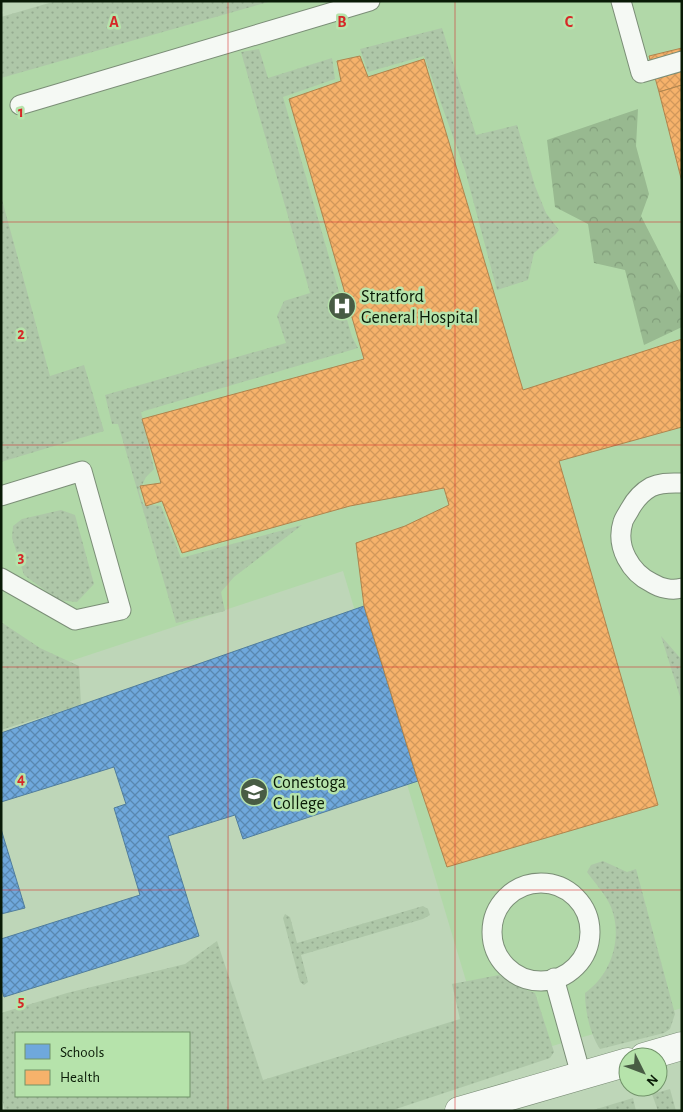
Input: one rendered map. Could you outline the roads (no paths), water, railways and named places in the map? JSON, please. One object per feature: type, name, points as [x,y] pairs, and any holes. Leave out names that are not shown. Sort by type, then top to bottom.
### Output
[{"type":"street","points":[[668,1050],[682,1046]]},
{"type":"street","points":[[459,1111],[618,1065]]},
{"type":"lane","points":[[20,105],[370,1]]},
{"type":"lane","points":[[621,1],[641,73],[682,61]]},
{"type":"lane","points":[[1,496],[82,471],[122,610],[75,620],[1,578]]},
{"type":"lane","points":[[682,482],[664,483],[650,488],[635,499],[622,522],[621,541],[626,559],[642,579],[659,587],[677,590],[682,588]]},
{"type":"lane","points":[[548,883],[571,892],[583,905],[589,922],[590,939],[585,954],[575,968],[561,977],[554,978],[544,981],[528,979],[513,972],[497,953],[492,938],[493,921],[505,898],[519,888],[531,884],[548,883]]},
{"type":"lane","points":[[554,978],[581,1075]]},
{"type":"place","name":"Stratford General Hospital","points":[[342,306]]},
{"type":"place","name":"Conestoga College","points":[[254,792]]}]
